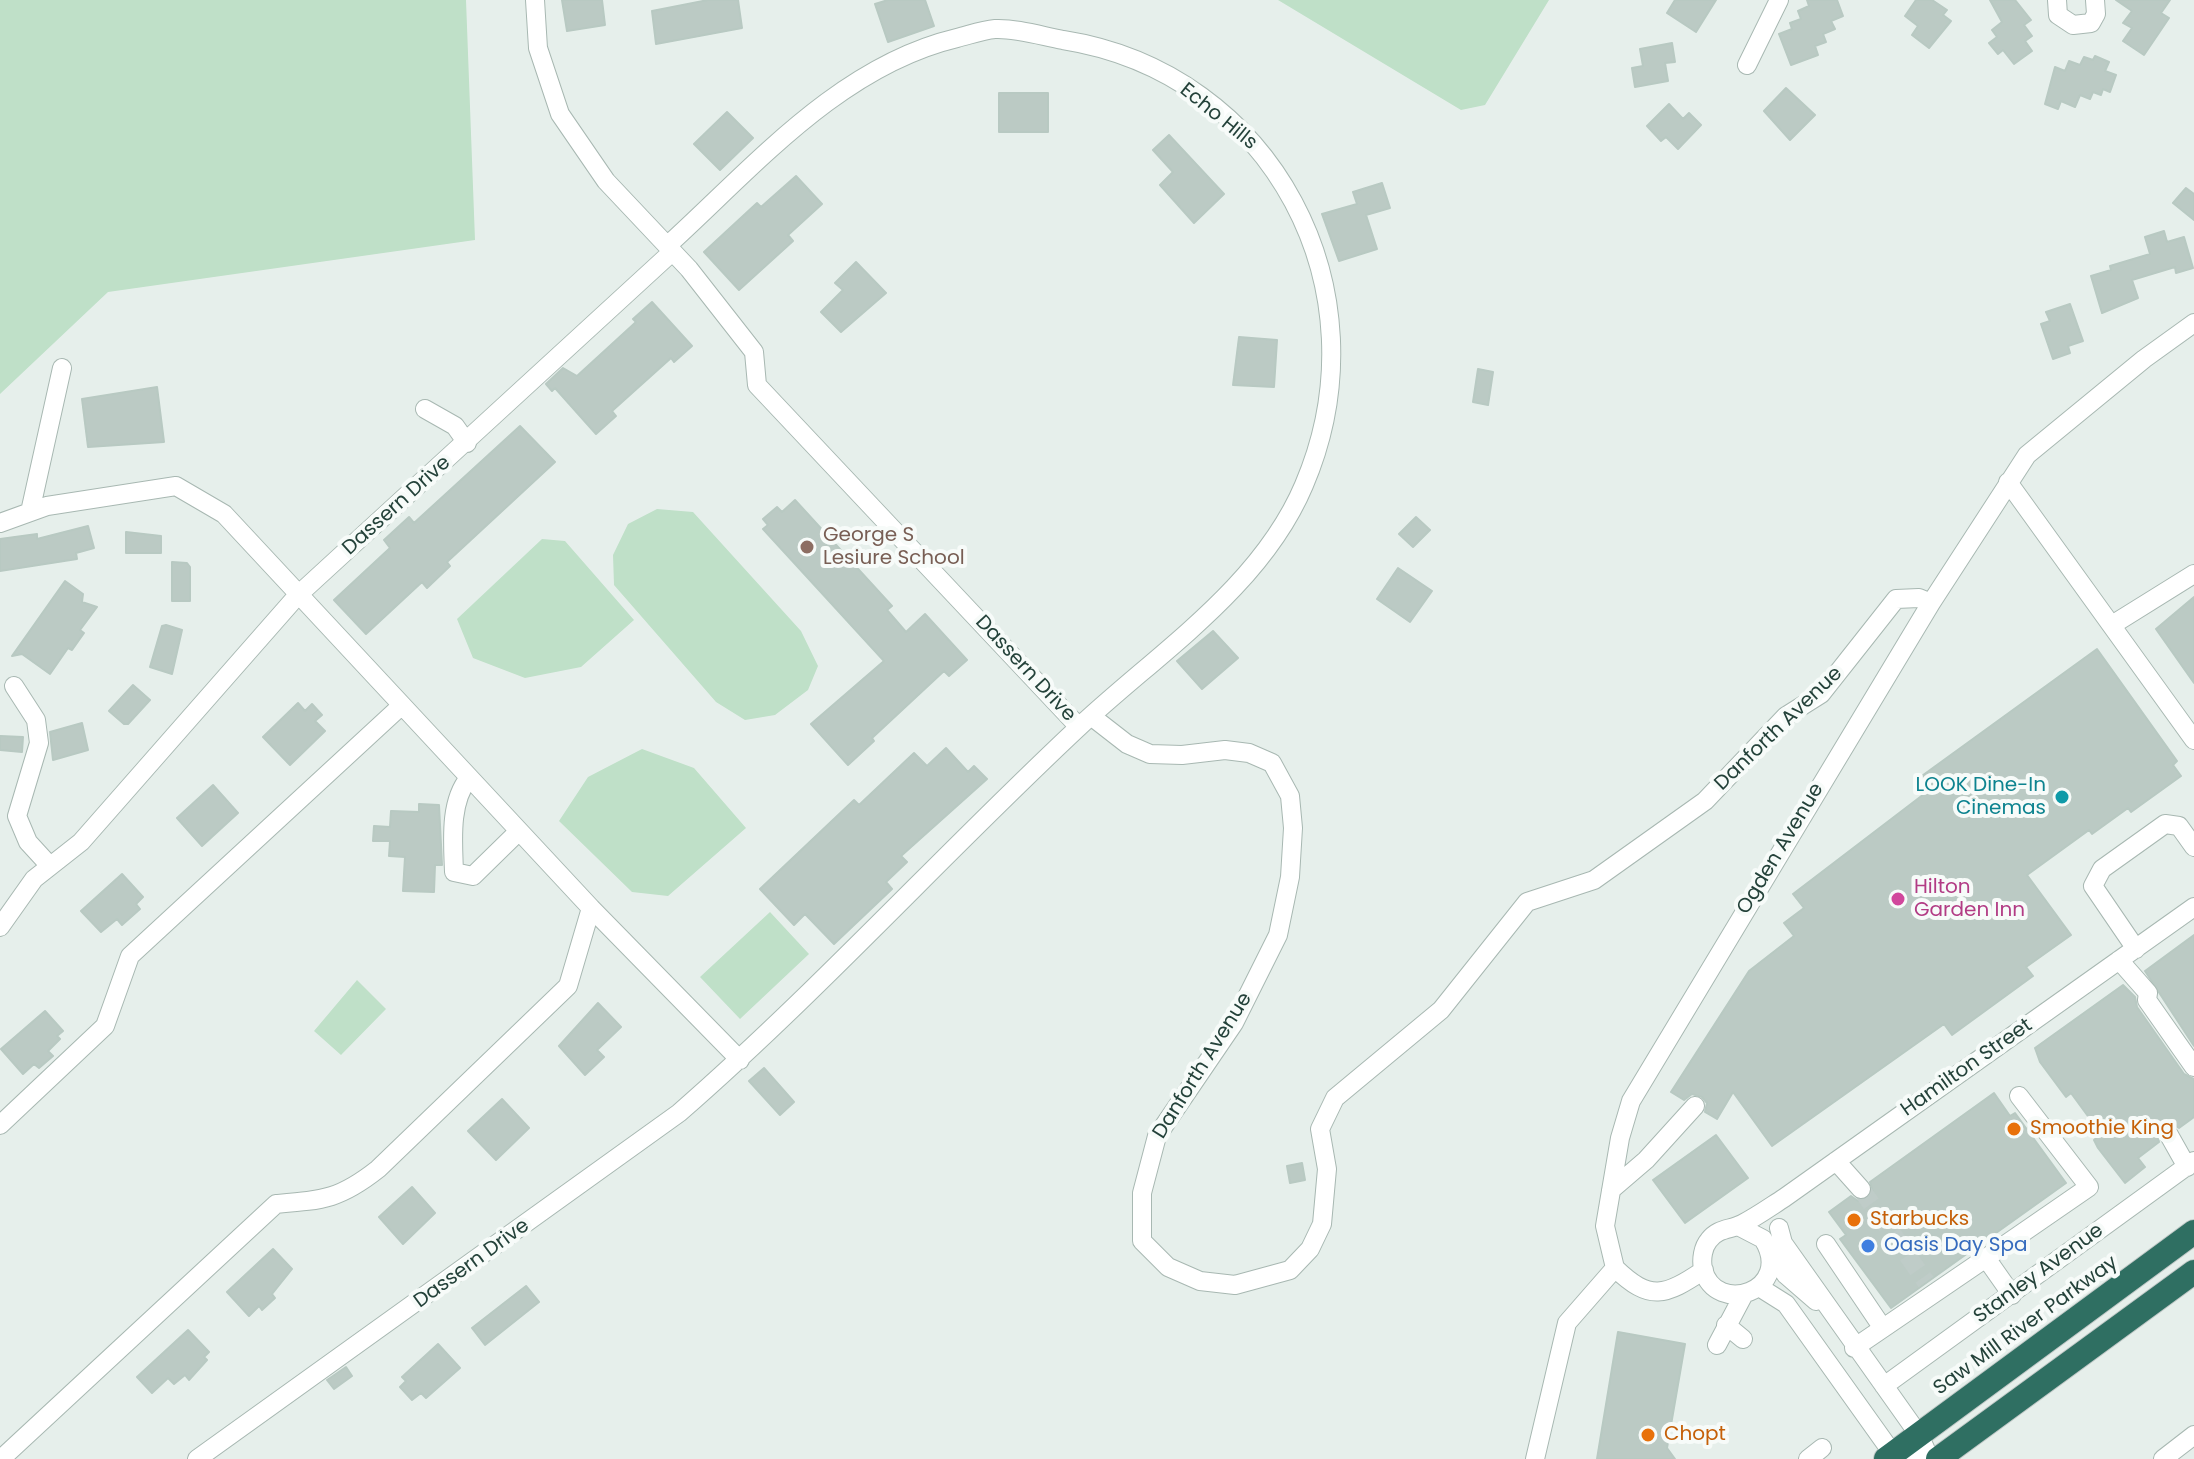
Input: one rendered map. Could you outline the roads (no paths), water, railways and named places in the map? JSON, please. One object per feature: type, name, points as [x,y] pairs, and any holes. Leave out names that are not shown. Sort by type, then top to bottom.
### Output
[{"type":"highway","name":"Saw Mill River Parkway","points":[[1898,1457],[1919,1435],[2194,1232]]},
{"type":"highway","points":[[1938,1459],[2194,1272]]},
{"type":"street","name":"Dassern Drive","points":[[197,1459],[666,1123],[740,1060],[1085,721],[757,385],[754,352],[669,249],[606,181],[560,114],[538,48],[535,0]]},
{"type":"street","points":[[1747,65],[1779,0]]},
{"type":"street","points":[[2057,0],[2058,15],[2073,25],[2091,23],[2096,14],[2095,0]]},
{"type":"street","name":"Echo Hills","points":[[669,249],[821,106],[870,73],[922,46],[996,29],[1085,43],[1140,62],[1197,94],[1256,143],[1295,201],[1314,241],[1328,307],[1330,386],[1320,440],[1303,488],[1269,546],[1225,597],[1085,721]]},
{"type":"street","name":"Dassern Drive","points":[[0,927],[34,879],[81,842],[297,596],[467,443],[669,249]]},
{"type":"street","name":"Ogden Avenue","points":[[1615,1268],[1605,1226],[1620,1138],[1631,1101],[1931,603],[2027,455],[2144,359],[2194,323]]},
{"type":"street","points":[[30,512],[62,368]]},
{"type":"street","points":[[425,409],[455,426],[467,443]]},
{"type":"street","points":[[2008,482],[2191,732]]},
{"type":"street","points":[[0,523],[47,506],[176,486],[224,514],[297,596],[591,908],[740,1060]]},
{"type":"street","points":[[2112,625],[2194,574]]},
{"type":"street","name":"Danforth Avenue","points":[[1085,721],[1150,754],[1249,753],[1272,763],[1290,796],[1293,828],[1290,877],[1278,935],[1234,1023],[1157,1136],[1142,1193],[1142,1241],[1168,1267],[1200,1281],[1235,1285],[1290,1270],[1310,1249],[1322,1224],[1327,1169],[1320,1129],[1335,1098],[1441,1010],[1527,902],[1594,880],[1705,801],[1786,716],[1821,694],[1896,599],[1919,598],[1931,603]]},
{"type":"street","points":[[14,686],[36,720],[39,743],[17,816],[28,842],[50,866]]},
{"type":"street","points":[[0,1125],[105,1026],[130,956],[401,706]]},
{"type":"street","points":[[469,778],[460,789],[456,809],[454,872],[473,876],[519,831]]},
{"type":"street","points":[[2136,949],[2093,886],[2102,869],[2165,824],[2179,826],[2194,847]]},
{"type":"street","name":"Hamilton Street","points":[[1738,1226],[1798,1188],[2194,907]]},
{"type":"street","points":[[1,1459],[276,1204],[317,1201],[348,1193],[378,1169],[568,986],[591,908]]},
{"type":"street","points":[[2119,960],[2148,993],[2147,1000],[2194,1067]]},
{"type":"street","points":[[1854,1348],[1928,1290],[1986,1258],[2089,1187],[2019,1096]]},
{"type":"street","points":[[1611,1190],[1646,1160],[1695,1106]]},
{"type":"street","points":[[2169,1135],[2190,1164]]},
{"type":"street","points":[[1836,1161],[1861,1189]]},
{"type":"street","name":"Stanley Avenue","points":[[1884,1386],[2190,1164]]},
{"type":"street","points":[[1717,1345],[1743,1292],[1768,1275],[1769,1249],[1798,1188]]},
{"type":"street","points":[[1828,1311],[1786,1275],[1756,1232],[1738,1226],[1727,1228],[1709,1239],[1704,1249],[1704,1270],[1709,1280],[1786,1304],[1898,1457]]},
{"type":"street","points":[[1779,1228],[1783,1243],[1854,1348],[1919,1435],[1930,1459]]},
{"type":"street","points":[[1826,1244],[1882,1327]]},
{"type":"street","points":[[1986,1258],[2012,1295]]},
{"type":"street","points":[[1535,1459],[1567,1323],[1615,1268],[1632,1284],[1647,1292],[1663,1292],[1680,1286],[1704,1270]]},
{"type":"street","points":[[1728,1324],[1743,1339]]},
{"type":"street","points":[[2163,1459],[2194,1435]]},
{"type":"tunnel","points":[[1861,1189],[1926,1282]]},
{"type":"place","name":"George S Lesiure School","points":[[807,547]]},
{"type":"place","name":"LOOK Dine-In Cinemas","points":[[2062,797]]},
{"type":"place","name":"Hilton Garden Inn","points":[[1898,899]]},
{"type":"place","name":"Smoothie King","points":[[2014,1129]]},
{"type":"place","name":"Starbucks","points":[[1854,1220]]},
{"type":"place","name":"Oasis Day Spa","points":[[1868,1246]]},
{"type":"place","name":"Chopt","points":[[1648,1435]]}]
